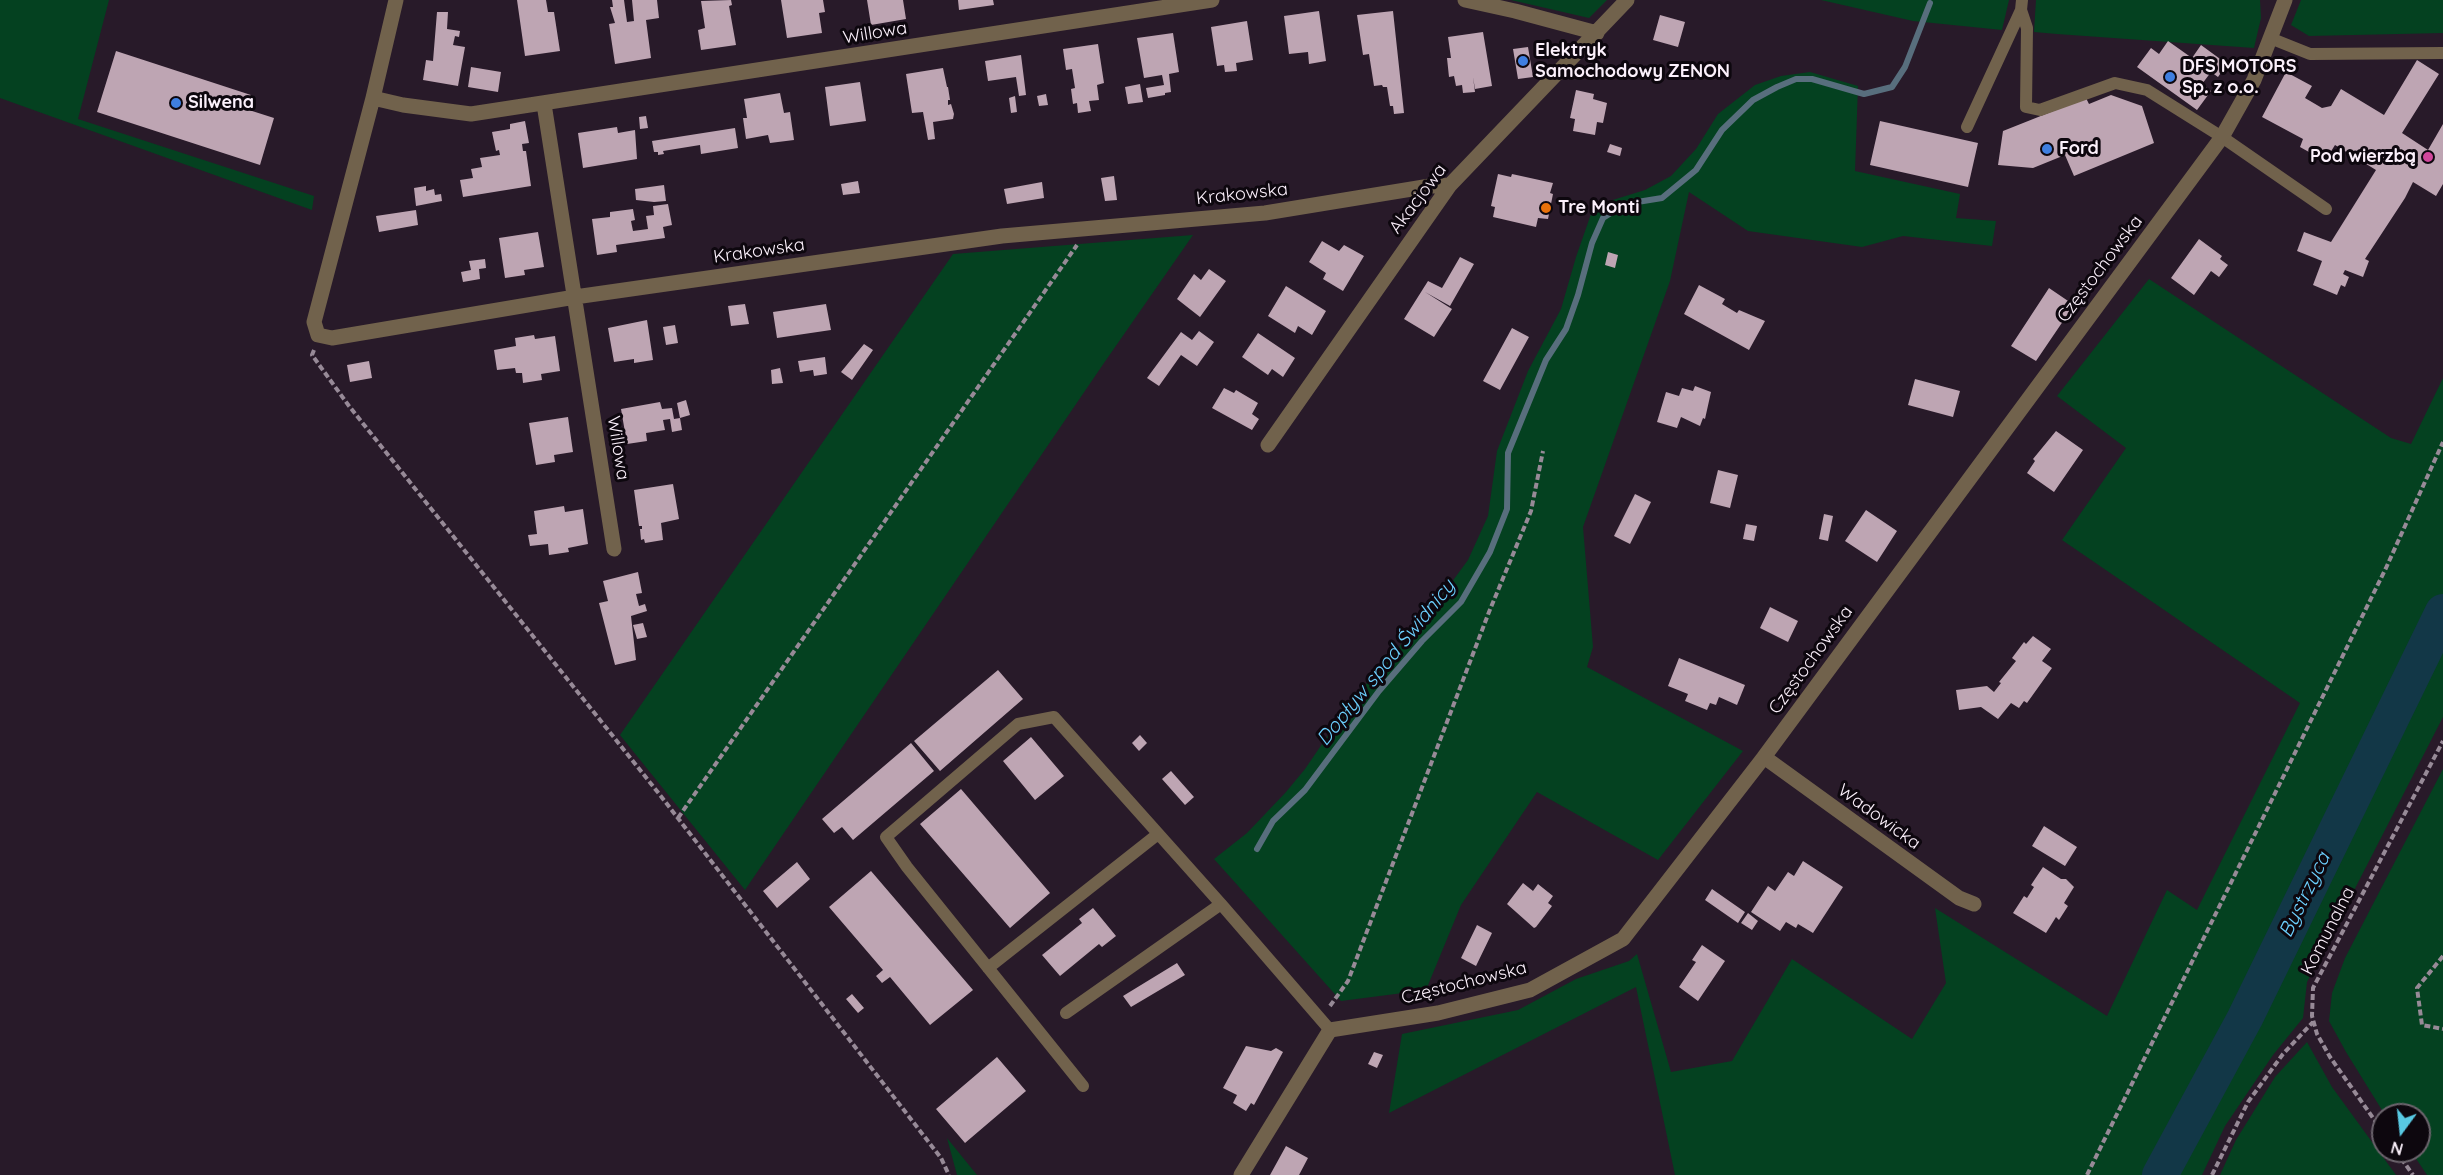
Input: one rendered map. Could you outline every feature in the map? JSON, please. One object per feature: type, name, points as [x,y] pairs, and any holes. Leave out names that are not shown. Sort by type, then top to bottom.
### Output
[{"type":"street","points":[[318,335],[314,322],[373,98],[396,0]]},
{"type":"street","name":"Willowa","points":[[373,98],[403,105],[471,114],[1212,0]]},
{"type":"street","points":[[1465,0],[1597,33]]},
{"type":"street","name":"Akacjowa","points":[[1268,445],[1449,185],[1627,0]]},
{"type":"street","name":"Częstochowska","points":[[1326,1025],[1438,1013],[1530,990],[1623,939],[1764,757],[2222,137],[2254,80],[2285,0]]},
{"type":"street","name":"Willowa","points":[[544,104],[614,549]]},
{"type":"street","name":"Krakowska","points":[[318,335],[332,338],[575,297],[1002,236],[1265,213],[1430,186],[1449,185]]},
{"type":"street","name":"Wadowicka","points":[[1764,757],[1959,898],[1974,904]]},
{"type":"street","points":[[1241,1175],[1326,1025]]},
{"type":"lane","points":[[1967,127],[2021,5]]},
{"type":"lane","points":[[2021,5],[2027,28],[2026,108],[2040,110],[2115,83],[2147,90],[2222,137],[2326,209]]},
{"type":"lane","points":[[2271,38],[2310,54],[2443,53]]},
{"type":"lane","points":[[1083,1086],[907,867],[886,837],[1018,724],[1054,717],[1326,1025]]},
{"type":"lane","points":[[988,968],[1158,834]]},
{"type":"lane","points":[[1066,1013],[1221,904]]},
{"type":"path","points":[[678,818],[1077,244],[1076,230]]},
{"type":"path","points":[[318,335],[312,355],[343,397],[678,818],[941,1158],[949,1175]]},
{"type":"path","points":[[2087,1175],[2386,568],[2443,442]]},
{"type":"path","points":[[1326,1025],[1348,981],[1489,612],[1531,511],[1543,451]]},
{"type":"path","name":"Komunalna","points":[[2371,1115],[2330,1057],[2314,1022],[2312,1016],[2313,988],[2443,741]]},
{"type":"path","points":[[2443,956],[2417,988],[2422,1025],[2443,1029]]},
{"type":"path","points":[[2212,1175],[2248,1102],[2283,1054],[2314,1022]]},
{"type":"green space","points":[[0,0],[109,0],[78,119],[314,196],[312,210],[0,98]]},
{"type":"green space","points":[[1511,0],[1607,0],[1589,18]]},
{"type":"green space","points":[[1821,0],[2009,0],[2002,30],[1913,21]]},
{"type":"green space","points":[[2036,0],[2260,0],[2261,18],[2254,48],[2057,34],[2034,32]]},
{"type":"green space","points":[[2301,0],[2443,0],[2443,33],[2309,36],[2291,25]]},
{"type":"green space","points":[[1810,72],[1858,86],[1855,171],[1960,194],[1956,218],[1996,221],[1992,246],[1903,236],[1862,247],[1748,231],[1689,192],[1670,281],[1583,527],[1593,647],[1587,667],[1743,751],[1658,860],[1537,792],[1461,905],[1426,990],[1341,1001],[1214,859],[1247,833],[1286,792],[1305,769],[1352,700],[1429,613],[1468,560],[1488,516],[1497,451],[1528,371],[1561,309],[1591,214],[1603,203],[1645,190],[1671,176],[1696,149],[1718,114],[1755,85],[1781,76]]},
{"type":"green space","points":[[1193,235],[745,890],[620,735],[953,254]]},
{"type":"green space","points":[[2149,279],[2391,438],[2411,444],[2443,378],[2443,717],[2307,982],[2303,1018],[2273,1055],[2225,1126],[2202,1175],[1675,1175],[1636,987],[1389,1113],[1402,1034],[1518,1010],[1576,979],[1629,961],[1637,954],[1671,1072],[1732,1061],[1792,959],[1912,1039],[1946,983],[1935,908],[2107,1016],[2167,890],[2197,910],[2300,703],[2062,540],[2126,448],[2057,396]]},
{"type":"green space","points":[[2443,769],[2443,1175],[2427,1175],[2419,1163],[2431,1163],[2431,1103],[2378,1103],[2329,1021],[2332,993],[2345,958]]},
{"type":"green space","points":[[2307,1042],[2332,1087],[2371,1141],[2371,1163],[2387,1163],[2396,1175],[2220,1175],[2236,1140],[2275,1077]]},
{"type":"green space","points":[[947,1138],[977,1175],[957,1175]]},
{"type":"building","points":[[517,0],[546,0],[548,12],[554,12],[560,51],[525,56]]},
{"type":"building","points":[[612,0],[624,0],[627,22],[634,21],[632,0],[657,0],[659,18],[646,20],[651,58],[615,64],[609,24],[615,23],[610,7],[613,7]]},
{"type":"building","points":[[731,0],[732,5],[729,6],[736,45],[701,50],[698,30],[705,28],[701,1]]},
{"type":"building","points":[[781,0],[823,0],[825,12],[819,13],[822,33],[787,38]]},
{"type":"building","points":[[867,0],[903,0],[906,19],[871,25]]},
{"type":"building","points":[[958,0],[993,0],[994,5],[959,10]]},
{"type":"building","points":[[1319,11],[1326,61],[1309,64],[1308,52],[1289,54],[1284,16]]},
{"type":"building","points":[[1393,11],[1404,113],[1394,114],[1393,106],[1390,106],[1387,87],[1374,86],[1369,54],[1363,55],[1357,15]]},
{"type":"building","points":[[437,12],[448,12],[447,29],[460,31],[459,37],[455,36],[453,45],[465,47],[458,86],[423,80],[426,60],[433,61]]},
{"type":"building","points":[[1660,15],[1685,22],[1678,47],[1653,40]]},
{"type":"building","points":[[1247,21],[1253,60],[1236,63],[1237,71],[1225,72],[1224,65],[1217,66],[1211,27]]},
{"type":"building","points":[[1483,32],[1492,86],[1475,89],[1473,77],[1475,92],[1463,93],[1462,85],[1456,86],[1454,76],[1449,77],[1447,58],[1451,58],[1448,37]]},
{"type":"building","points":[[1173,33],[1179,72],[1169,74],[1171,92],[1148,98],[1146,88],[1164,85],[1162,75],[1144,78],[1137,38]]},
{"type":"building","points":[[2168,41],[2192,58],[2201,45],[2227,64],[2218,77],[2211,72],[2202,84],[2211,91],[2197,110],[2137,67],[2151,48],[2159,54]]},
{"type":"building","points":[[1098,44],[1104,83],[1097,85],[1099,100],[1089,101],[1091,111],[1078,113],[1077,103],[1073,104],[1071,89],[1075,88],[1072,69],[1066,70],[1063,49]]},
{"type":"building","points":[[1528,47],[1533,77],[1518,79],[1513,49]]},
{"type":"building","name":"Silwena","points":[[116,51],[254,96],[249,110],[274,118],[260,165],[97,112]]},
{"type":"building","points":[[1021,55],[1026,95],[1019,96],[1016,77],[988,81],[985,61]]},
{"type":"building","points":[[2417,60],[2439,74],[2402,133],[2428,150],[2443,124],[2443,184],[2436,196],[2413,182],[2365,259],[2369,261],[2363,277],[2345,270],[2343,274],[2349,277],[2345,287],[2341,285],[2337,295],[2313,285],[2322,261],[2297,251],[2304,232],[2331,242],[2376,170],[2335,145],[2325,161],[2300,147],[2303,139],[2262,117],[2286,72],[2312,86],[2305,98],[2322,108],[2331,106],[2341,89],[2384,115]]},
{"type":"building","points":[[471,67],[501,72],[498,92],[468,87]]},
{"type":"building","points":[[943,68],[950,100],[948,100],[948,105],[951,104],[953,119],[933,122],[935,139],[928,140],[923,112],[912,113],[906,74]]},
{"type":"building","points":[[860,82],[866,121],[830,126],[825,87]]},
{"type":"building","points":[[1140,84],[1143,102],[1128,104],[1125,87]]},
{"type":"building","points":[[1576,90],[1594,94],[1593,99],[1607,103],[1603,123],[1597,122],[1595,135],[1573,131],[1575,119],[1570,118]]},
{"type":"building","points":[[780,93],[784,113],[790,112],[794,140],[770,143],[768,135],[746,139],[743,118],[747,118],[744,99]]},
{"type":"building","points":[[1046,94],[1048,105],[1039,106],[1037,96]]},
{"type":"building","points":[[2111,95],[2142,106],[2154,143],[2074,176],[2065,155],[2033,168],[1998,165],[2003,131],[2086,98],[2089,104]]},
{"type":"building","points":[[1015,96],[1017,112],[1011,113],[1009,98]]},
{"type":"building","points":[[646,116],[648,128],[640,129],[639,117]]},
{"type":"building","points":[[525,121],[529,143],[522,144],[523,151],[526,151],[531,186],[463,197],[460,180],[473,178],[471,169],[482,167],[480,158],[500,155],[499,150],[496,151],[492,132],[510,129],[510,124]]},
{"type":"building","points":[[1880,121],[1978,143],[1968,187],[1870,165]]},
{"type":"building","points":[[617,127],[618,133],[635,130],[637,159],[583,168],[578,133]]},
{"type":"building","points":[[735,128],[738,148],[701,154],[700,145],[663,151],[664,154],[658,155],[658,152],[654,152],[652,141]]},
{"type":"building","points":[[1610,144],[1622,148],[1620,156],[1607,152]]},
{"type":"building","points":[[1498,174],[1511,177],[1512,174],[1553,183],[1548,219],[1538,218],[1536,227],[1493,217],[1495,207],[1491,206]]},
{"type":"building","points":[[1114,176],[1117,200],[1105,201],[1101,178]]},
{"type":"building","points":[[858,181],[860,193],[843,195],[841,184]]},
{"type":"building","points":[[1042,182],[1044,198],[1007,204],[1004,189]]},
{"type":"building","points":[[664,185],[666,201],[636,200],[635,189]]},
{"type":"building","points":[[426,186],[426,191],[434,189],[435,195],[441,194],[442,201],[416,206],[414,188]]},
{"type":"building","points":[[668,204],[672,225],[663,227],[665,238],[616,245],[617,252],[597,255],[592,219],[610,217],[610,212],[633,209],[635,220],[631,221],[633,231],[648,229],[646,216],[654,215],[653,206]]},
{"type":"building","points":[[416,210],[418,225],[379,232],[376,216]]},
{"type":"building","points":[[538,232],[544,267],[524,270],[525,275],[505,278],[499,238]]},
{"type":"building","points":[[2199,239],[2222,256],[2220,259],[2228,265],[2219,277],[2211,271],[2194,295],[2171,278]]},
{"type":"building","points":[[1322,241],[1339,251],[1344,245],[1364,256],[1343,291],[1323,279],[1326,273],[1309,262]]},
{"type":"building","points":[[1608,252],[1618,255],[1615,268],[1605,265]]},
{"type":"building","points":[[1460,257],[1474,264],[1450,306],[1425,292],[1452,309],[1434,337],[1404,319],[1428,281],[1442,288]]},
{"type":"building","points":[[485,259],[486,268],[479,269],[480,279],[463,282],[461,272],[471,270],[469,261]]},
{"type":"building","points":[[1209,269],[1226,281],[1200,317],[1177,299],[1194,274],[1201,280]]},
{"type":"building","points":[[1699,285],[1725,299],[1722,304],[1737,313],[1739,310],[1765,321],[1749,350],[1684,314]]},
{"type":"building","points":[[1286,286],[1326,311],[1312,335],[1298,326],[1295,333],[1268,316]]},
{"type":"building","points":[[2049,288],[2074,305],[2036,361],[2011,346]]},
{"type":"building","points":[[745,304],[749,324],[731,326],[728,306]]},
{"type":"building","points":[[826,304],[831,330],[777,338],[773,312]]},
{"type":"building","points":[[647,320],[653,360],[634,363],[634,359],[614,362],[608,328]]},
{"type":"building","points":[[675,325],[678,343],[666,345],[663,327]]},
{"type":"building","points":[[1512,328],[1529,337],[1500,390],[1483,381]]},
{"type":"building","points":[[1199,331],[1214,342],[1197,366],[1181,355],[1159,386],[1147,378],[1181,332],[1192,340]]},
{"type":"building","points":[[1258,333],[1295,358],[1283,377],[1272,369],[1268,375],[1242,357]]},
{"type":"building","points":[[534,335],[535,339],[555,336],[560,371],[541,374],[542,380],[523,383],[522,373],[516,373],[515,368],[497,370],[494,350],[516,346],[515,338]]},
{"type":"building","points":[[864,344],[873,350],[852,380],[841,372]]},
{"type":"building","points":[[825,357],[827,374],[814,376],[813,370],[800,372],[798,361]]},
{"type":"building","points":[[369,361],[372,378],[350,382],[347,365]]},
{"type":"building","points":[[780,368],[783,383],[772,384],[771,370]]},
{"type":"building","points":[[1915,379],[1960,391],[1953,417],[1908,405]]},
{"type":"building","points":[[1695,386],[1711,392],[1705,419],[1703,418],[1700,426],[1681,417],[1677,428],[1657,422],[1666,392],[1679,396],[1682,388],[1693,391]]},
{"type":"building","points":[[1224,388],[1234,393],[1236,390],[1258,403],[1252,414],[1259,419],[1252,430],[1212,408]]},
{"type":"building","points":[[686,400],[690,415],[680,418],[677,403]]},
{"type":"building","points":[[660,402],[662,409],[672,408],[674,419],[680,418],[682,430],[672,432],[670,419],[663,420],[665,430],[646,433],[647,441],[627,444],[621,409]]},
{"type":"building","points":[[568,417],[573,452],[554,455],[555,462],[536,465],[529,423]]},
{"type":"building","points":[[2056,431],[2083,450],[2054,492],[2027,473],[2035,461],[2033,459]]},
{"type":"building","points":[[1718,470],[1738,475],[1730,508],[1710,503]]},
{"type":"building","points":[[673,484],[679,519],[661,523],[663,540],[645,543],[644,539],[641,540],[642,526],[639,526],[634,490]]},
{"type":"building","points":[[1635,494],[1651,502],[1630,544],[1614,536]]},
{"type":"building","points":[[564,506],[565,512],[583,509],[588,544],[568,548],[569,552],[549,555],[548,544],[530,546],[528,535],[537,534],[534,511]]},
{"type":"building","points":[[1866,510],[1897,531],[1877,562],[1845,541]]},
{"type":"building","points":[[1824,514],[1833,516],[1828,541],[1819,539]]},
{"type":"building","points":[[1746,524],[1757,526],[1754,541],[1743,539]]},
{"type":"building","points":[[638,572],[642,593],[636,594],[639,606],[645,604],[647,611],[631,616],[636,660],[615,665],[599,603],[608,601],[603,581]]},
{"type":"building","points":[[1770,607],[1798,621],[1788,642],[1760,628]]},
{"type":"building","points":[[643,623],[647,637],[637,639],[633,625]]},
{"type":"building","points":[[2033,636],[2051,649],[2042,661],[2052,668],[2027,703],[2024,701],[2019,708],[2011,703],[1998,719],[1981,707],[1959,710],[1956,690],[1987,686],[1994,692],[2016,661],[2012,658],[2024,642],[2026,644]]},
{"type":"building","points":[[1679,658],[1745,685],[1737,705],[1719,697],[1716,705],[1710,703],[1707,710],[1685,701],[1688,694],[1668,686]]},
{"type":"building","points":[[998,670],[1023,699],[940,771],[914,741]]},
{"type":"building","points":[[1140,735],[1147,743],[1139,751],[1132,743]]},
{"type":"building","points":[[1031,737],[1064,776],[1035,800],[1003,761]]},
{"type":"building","points":[[911,743],[934,771],[853,840],[842,827],[834,833],[822,819]]},
{"type":"building","points":[[1171,771],[1194,797],[1185,805],[1162,779]]},
{"type":"building","points":[[961,789],[1050,893],[1010,928],[920,824]]},
{"type":"building","points":[[2044,826],[2077,847],[2065,866],[2032,846]]},
{"type":"building","points":[[1803,861],[1843,887],[1813,933],[1798,924],[1796,928],[1786,922],[1780,931],[1751,912],[1768,886],[1775,891],[1788,872],[1794,876]]},
{"type":"building","points":[[797,862],[810,879],[777,908],[763,891]]},
{"type":"building","points":[[2043,867],[2061,879],[2066,879],[2074,887],[2064,903],[2068,906],[2059,920],[2056,917],[2046,933],[2013,913],[2024,896],[2027,898],[2034,887],[2031,885]]},
{"type":"building","points":[[871,871],[973,990],[930,1025],[890,977],[882,983],[876,976],[883,970],[829,907]]},
{"type":"building","points":[[1523,883],[1533,891],[1538,884],[1553,896],[1548,903],[1552,906],[1534,928],[1507,904]]},
{"type":"building","points":[[1712,889],[1745,912],[1738,923],[1705,900]]},
{"type":"building","points":[[1093,908],[1116,936],[1102,947],[1099,944],[1060,976],[1042,955],[1082,923],[1079,919]]},
{"type":"building","points":[[1748,913],[1758,921],[1752,930],[1741,923]]},
{"type":"building","points":[[1477,925],[1492,933],[1476,966],[1461,958]]},
{"type":"building","points":[[1702,945],[1725,961],[1698,1001],[1679,987],[1696,962],[1692,960]]},
{"type":"building","points":[[1177,963],[1185,975],[1131,1007],[1123,996]]},
{"type":"building","points":[[852,994],[864,1008],[858,1013],[846,999]]},
{"type":"building","points":[[1246,1046],[1271,1051],[1276,1048],[1283,1052],[1254,1105],[1251,1103],[1246,1111],[1233,1103],[1237,1095],[1223,1088]]},
{"type":"building","points":[[1374,1052],[1383,1055],[1377,1068],[1368,1064]]},
{"type":"building","points":[[997,1057],[1026,1091],[965,1143],[936,1109]]},
{"type":"building","points":[[1286,1146],[1308,1158],[1299,1175],[1270,1175]]},
{"type":"waterway","name":"Dopływ spod Świdnicy","points":[[1257,849],[1273,821],[1305,790],[1379,691],[1422,641],[1461,602],[1490,552],[1507,509],[1508,453],[1546,360],[1566,329],[1592,243],[1603,218],[1625,204],[1662,198],[1696,170],[1722,130],[1753,100],[1777,87],[1796,79],[1812,79],[1864,94],[1892,87],[1905,67],[1930,3]]},
{"type":"waterway","name":"Bystrzyca","points":[[2160,1175],[2245,1018],[2443,612]]},
{"type":"place","name":"Elektryk Samochodowy ZENON","points":[[1523,61]]},
{"type":"place","name":"DFS MOTORS Sp. z o.o.","points":[[2170,77]]},
{"type":"place","name":"Silwena","points":[[176,103]]},
{"type":"place","name":"Ford","points":[[2047,149]]},
{"type":"place","name":"Pod wierzbą","points":[[2428,157]]},
{"type":"place","name":"Tre Monti","points":[[1546,208]]}]
